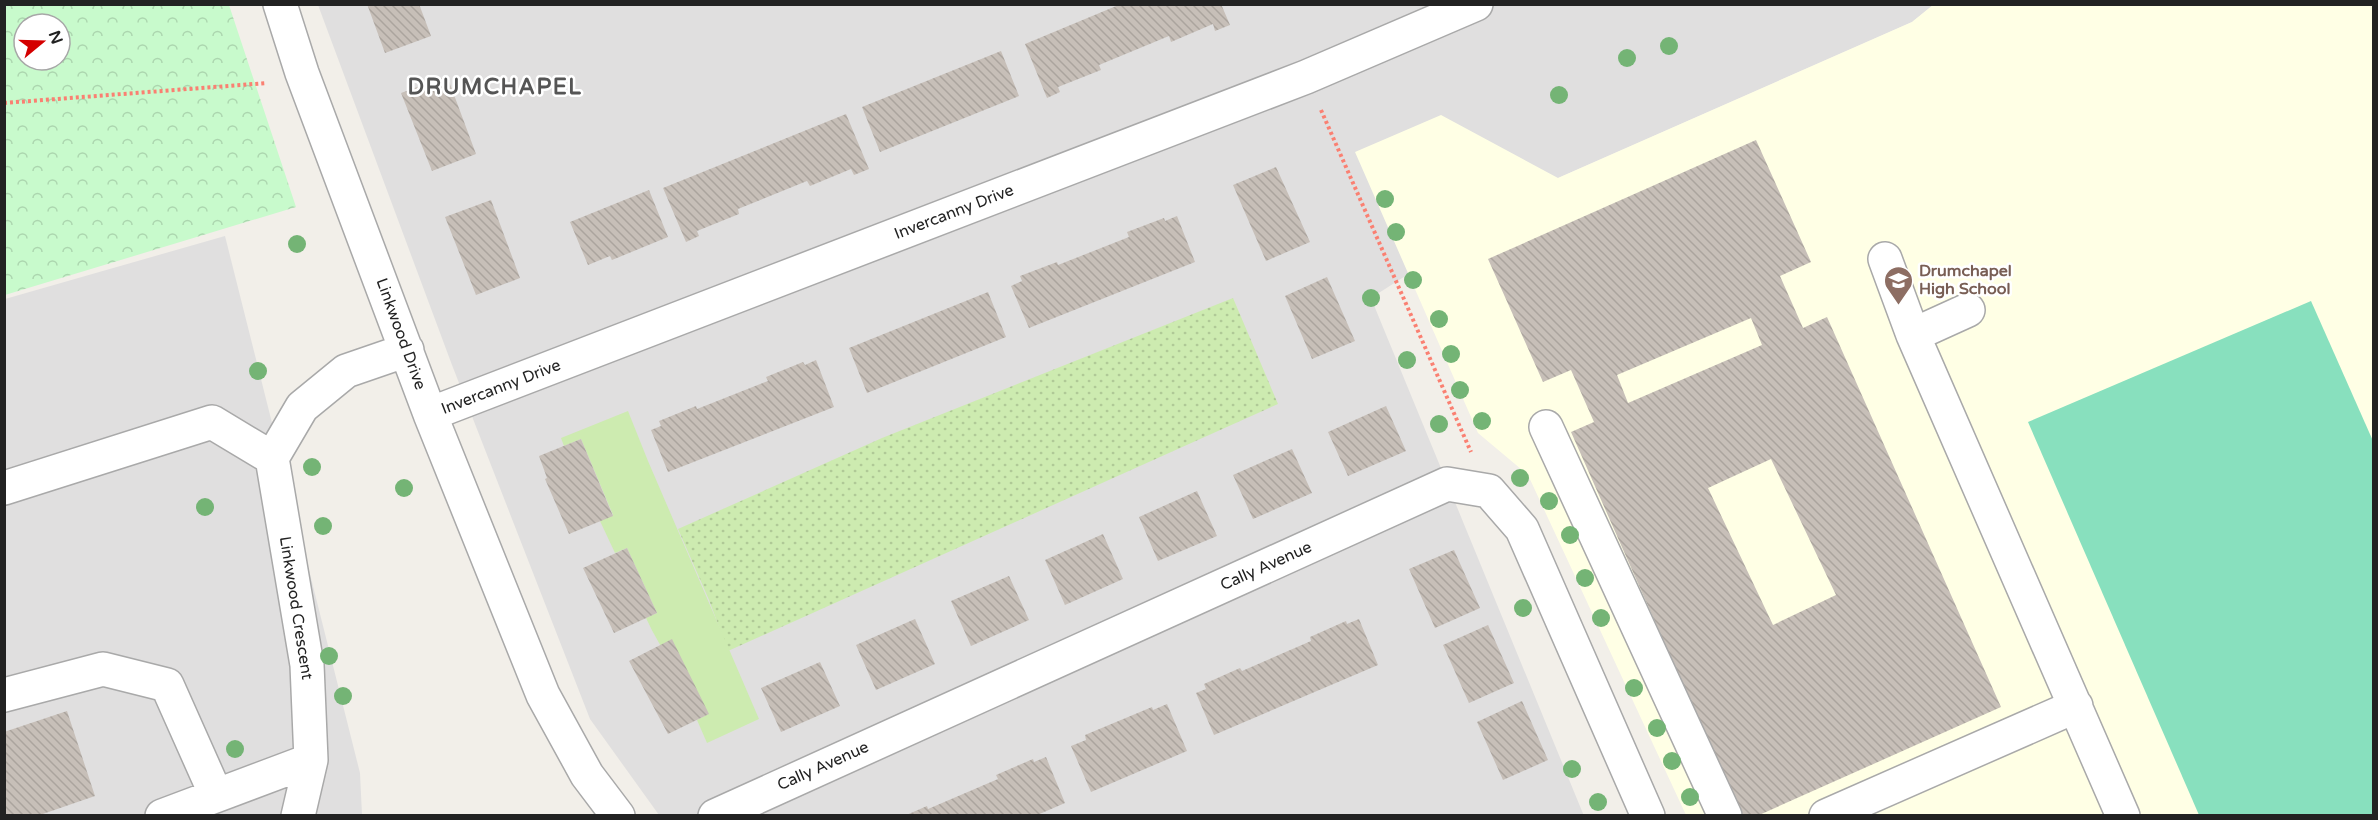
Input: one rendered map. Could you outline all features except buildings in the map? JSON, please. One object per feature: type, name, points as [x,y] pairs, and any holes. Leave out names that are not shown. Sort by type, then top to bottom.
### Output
[{"type":"street","name":"Linkwood Drive","points":[[280,4],[302,73],[430,414],[543,694],[587,775],[618,816]]},
{"type":"street","name":"Invercanny Drive","points":[[430,414],[1306,76],[1476,4]]},
{"type":"street","points":[[1885,259],[1913,335],[2123,816]]},
{"type":"street","points":[[1913,335],[1968,310]]},
{"type":"street","points":[[4,488],[212,422],[272,458],[302,407],[346,371],[407,350]]},
{"type":"street","points":[[1546,427],[1725,816]]},
{"type":"street","name":"Linkwood Crescent","points":[[272,458],[307,665],[311,760],[298,816]]},
{"type":"street","name":"Cally Avenue","points":[[715,816],[1448,484],[1489,491]]},
{"type":"street","points":[[1489,491],[1522,529],[1648,816]]},
{"type":"street","points":[[4,695],[103,669],[167,685],[216,795]]},
{"type":"street","points":[[1826,816],[2076,706]]},
{"type":"street","points":[[162,816],[311,760]]},
{"type":"path","points":[[4,103],[264,84],[302,73]]},
{"type":"path","points":[[1306,76],[1489,491]]},
{"type":"shaded area","points":[[318,5],[1933,5],[1912,22],[1558,178],[1371,298],[1584,816],[659,815],[590,719],[452,365]]},
{"type":"shaded area","name":"Drumchapel High School","points":[[1933,5],[2373,5],[2373,815],[1686,815],[1528,475],[1478,433],[1355,152],[1441,115],[1558,178],[1912,22]]},
{"type":"shaded area","points":[[225,236],[360,773],[362,815],[5,816],[5,299]]},
{"type":"green space","points":[[5,4],[229,5],[296,207],[5,295]]},
{"type":"green space","points":[[1233,298],[1278,404],[728,651],[678,529],[882,438]]},
{"type":"green space","points":[[2311,301],[2373,441],[2373,815],[2199,815],[2028,422]]},
{"type":"green space","points":[[628,411],[759,719],[707,743],[697,720],[708,714],[652,631],[646,618],[657,613],[627,548],[615,553],[600,521],[613,515],[581,439],[564,446],[561,438]]},
{"type":"place","name":"Drumchapel High School","points":[[1898,306]]},
{"type":"district","name":"DRUMCHAPEL","points":[[495,87]]}]
